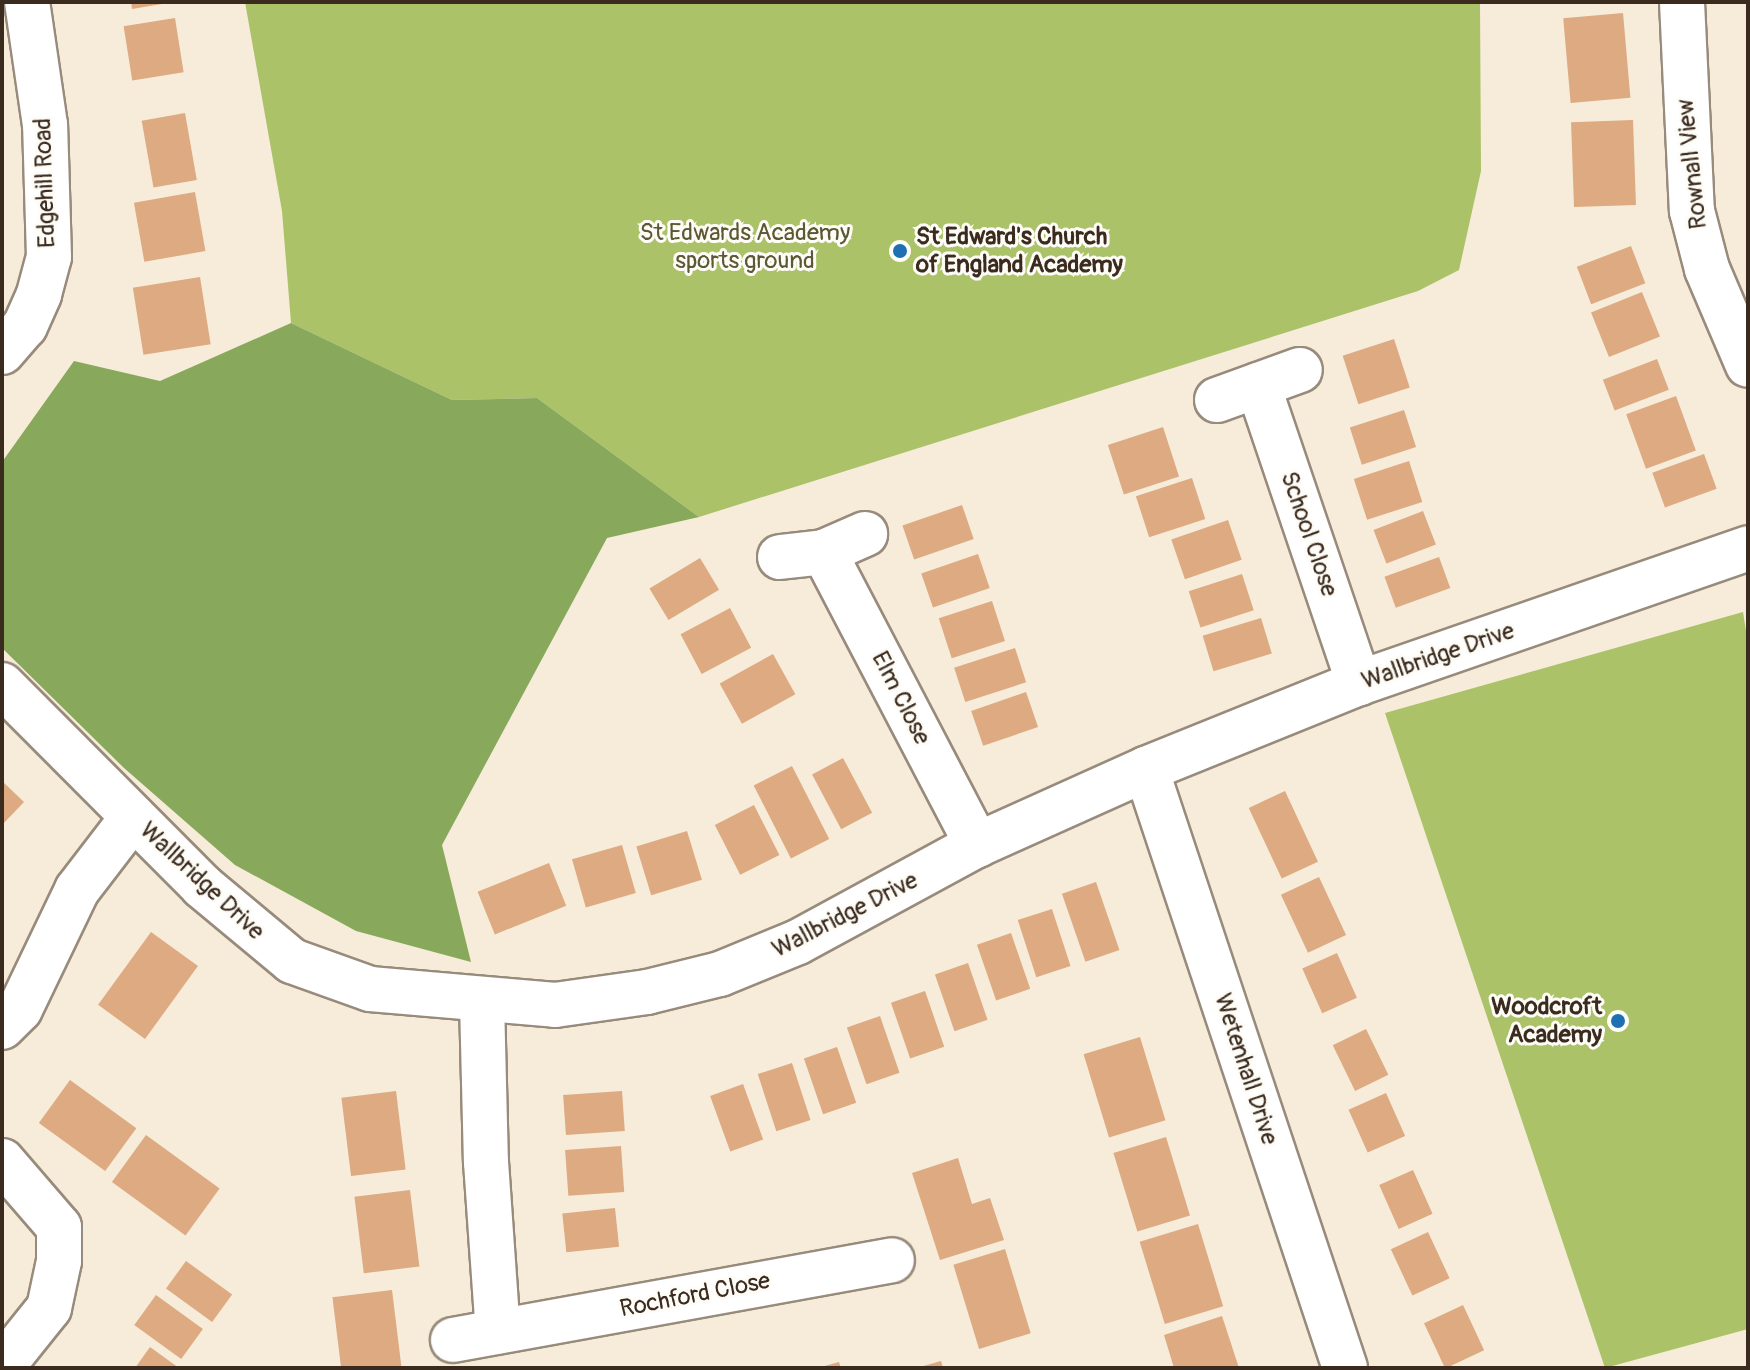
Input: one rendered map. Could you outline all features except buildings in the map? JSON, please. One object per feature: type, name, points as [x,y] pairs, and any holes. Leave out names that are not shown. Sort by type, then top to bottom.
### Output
[{"type":"street","name":"Edgehill Road","points":[[2,352],[25,326],[39,294],[49,257],[45,125],[27,2]]},
{"type":"street","name":"Rownall View","points":[[1682,2],[1692,211],[1707,269],[1748,365]]},
{"type":"street","points":[[1217,400],[1300,370]]},
{"type":"street","name":"School Close","points":[[1258,385],[1359,683]]},
{"type":"street","points":[[780,557],[824,552],[865,534]]},
{"type":"street","name":"Wallbridge Drive","points":[[2,685],[202,886],[292,961],[370,989],[555,1005],[647,992],[720,974],[798,942],[977,845],[1146,769],[1359,683],[1748,548]]},
{"type":"street","name":"Elm Close","points":[[824,552],[977,845]]},
{"type":"street","name":"Wetenhall Drive","points":[[1146,769],[1345,1368]]},
{"type":"street","points":[[2,1027],[20,1009],[77,890],[133,817]]},
{"type":"street","points":[[482,1001],[486,1162],[498,1332]]},
{"type":"street","points":[[2,1161],[59,1227],[59,1261],[49,1308],[13,1353]]},
{"type":"street","name":"Rochford Close","points":[[453,1340],[892,1260]]},
{"type":"green space","name":"St Edwards Academy sports ground","points":[[245,2],[1480,2],[1481,171],[1459,270],[1418,291],[699,517],[537,398],[452,400],[291,323],[282,211]]},
{"type":"green space","points":[[291,323],[452,400],[537,398],[699,517],[607,538],[442,845],[471,962],[356,931],[235,865],[124,768],[2,648],[2,462],[74,361],[160,381]]},
{"type":"green space","name":"Woodcroft Academy","points":[[1743,612],[1748,644],[1748,1329],[1605,1368],[1385,713]]},
{"type":"place","name":"St Edward's Church of England Academy","points":[[900,251]]},
{"type":"place","name":"Woodcroft Academy","points":[[1618,1021]]}]
